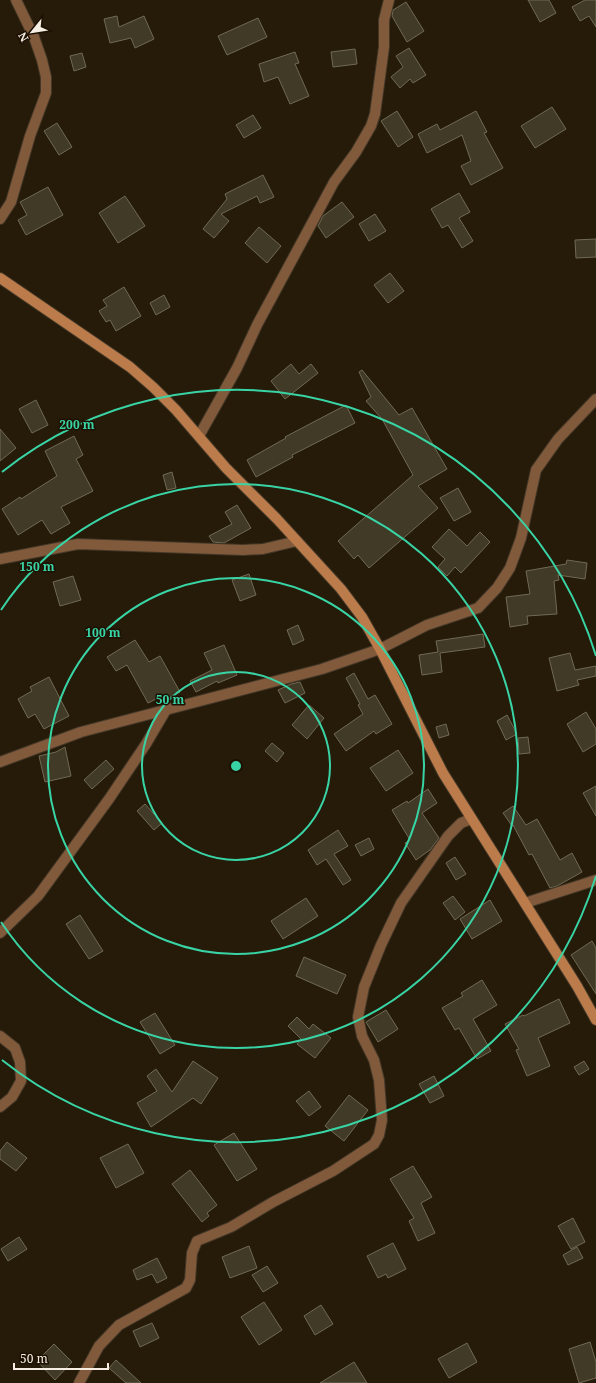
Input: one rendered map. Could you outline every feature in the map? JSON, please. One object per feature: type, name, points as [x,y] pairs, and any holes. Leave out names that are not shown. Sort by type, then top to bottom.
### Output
[{"type":"main road","points":[[0,278],[130,367],[153,387],[226,468],[342,589],[362,617],[380,649],[443,773],[578,986],[596,1020]]},
{"type":"street","points":[[0,219],[11,202],[30,136],[46,93],[46,77],[42,60],[34,37],[16,0]]},
{"type":"street","points":[[198,436],[237,368],[261,318],[334,182],[356,152],[371,126],[375,114],[384,47],[384,20],[389,0]]},
{"type":"street","points":[[0,762],[81,732],[322,670],[380,649],[427,625],[478,608],[497,588],[510,568],[521,538],[536,470],[558,439],[596,399]]},
{"type":"street","points":[[0,559],[78,544],[243,550],[263,549],[297,541]]},
{"type":"street","points":[[0,933],[38,896],[109,799],[146,744],[166,710]]},
{"type":"street","points":[[79,1383],[99,1346],[119,1325],[186,1288],[190,1280],[192,1253],[197,1241],[231,1227],[272,1202],[333,1171],[374,1144],[379,1135],[382,1120],[380,1087],[374,1060],[362,1036],[358,1017],[364,987],[381,945],[401,903],[448,836],[461,823],[471,819]]},
{"type":"street","points":[[525,903],[596,880]]},
{"type":"street","points":[[0,1036],[15,1048],[20,1062],[22,1081],[12,1097],[0,1107]]},
{"type":"building","points":[[528,0],[549,0],[556,13],[540,22]]},
{"type":"building","points":[[585,0],[596,0],[596,27],[589,16],[580,21],[572,7]]},
{"type":"building","points":[[406,2],[424,31],[407,42],[392,16],[393,10]]},
{"type":"building","points":[[117,16],[119,27],[144,16],[154,39],[135,48],[131,38],[110,43],[104,19]]},
{"type":"building","points":[[258,18],[267,37],[227,55],[218,36]]},
{"type":"building","points":[[409,48],[426,75],[413,83],[410,79],[400,88],[391,77],[403,67],[396,56]]},
{"type":"building","points":[[355,49],[357,64],[333,67],[331,52]]},
{"type":"building","points":[[295,52],[299,63],[295,64],[309,96],[290,104],[278,77],[264,82],[259,64]]},
{"type":"building","points":[[82,53],[86,67],[74,71],[70,56]]},
{"type":"building","points":[[552,107],[566,129],[535,148],[521,126]]},
{"type":"building","points":[[397,111],[413,137],[398,147],[381,121]]},
{"type":"building","points":[[476,111],[487,132],[484,133],[503,168],[471,185],[461,166],[471,161],[462,135],[427,153],[418,134],[437,124],[440,130]]},
{"type":"building","points":[[253,115],[261,128],[244,138],[236,125]]},
{"type":"building","points":[[57,123],[72,147],[59,155],[44,131]]},
{"type":"building","points":[[263,175],[274,197],[260,203],[257,196],[221,214],[229,221],[214,238],[203,229],[227,199],[225,194]]},
{"type":"building","points":[[48,187],[63,215],[26,235],[18,220],[27,215],[20,202]]},
{"type":"building","points":[[459,193],[470,212],[459,218],[473,241],[462,248],[448,225],[442,228],[431,209]]},
{"type":"building","points":[[125,196],[145,226],[118,243],[99,213]]},
{"type":"building","points":[[342,202],[354,217],[326,238],[318,226],[323,216]]},
{"type":"building","points":[[375,214],[386,231],[369,241],[359,224]]},
{"type":"building","points":[[259,227],[281,246],[267,263],[245,243]]},
{"type":"building","points":[[596,239],[596,257],[576,258],[575,240]]},
{"type":"building","points":[[390,273],[404,291],[388,303],[374,285]]},
{"type":"building","points":[[124,287],[141,316],[116,331],[110,320],[106,322],[99,311],[107,306],[103,300]]},
{"type":"building","points":[[164,295],[170,307],[156,315],[150,303]]},
{"type":"building","points":[[291,364],[299,374],[311,364],[318,373],[285,399],[271,381]]},
{"type":"building","points":[[362,370],[399,415],[412,408],[447,469],[418,486],[438,508],[369,568],[358,555],[354,559],[338,541],[413,475],[382,419],[366,401],[371,397],[359,372]]},
{"type":"building","points":[[36,400],[48,425],[32,433],[19,409]]},
{"type":"building","points":[[346,405],[355,423],[292,455],[293,457],[256,477],[247,460],[286,438],[285,437]]},
{"type":"building","points":[[0,429],[16,448],[0,461]]},
{"type":"building","points":[[74,436],[83,455],[76,459],[93,491],[61,507],[70,523],[51,534],[42,520],[18,535],[2,509],[20,497],[21,499],[57,476],[45,451]]},
{"type":"building","points":[[172,472],[176,488],[167,490],[163,475]]},
{"type":"building","points":[[458,488],[471,512],[454,521],[440,498]]},
{"type":"building","points":[[237,505],[251,528],[224,543],[213,542],[209,536],[232,524],[225,512]]},
{"type":"building","points":[[449,529],[467,546],[480,532],[490,542],[461,573],[455,567],[447,576],[438,567],[445,559],[432,547]]},
{"type":"building","points":[[567,560],[587,563],[585,579],[558,575],[559,580],[554,581],[557,614],[527,616],[528,624],[510,627],[506,597],[530,594],[526,571],[566,564]]},
{"type":"building","points":[[249,574],[256,595],[240,601],[232,580]]},
{"type":"building","points":[[73,576],[81,600],[60,606],[53,582]]},
{"type":"building","points":[[298,625],[304,640],[293,645],[287,630]]},
{"type":"building","points":[[483,634],[485,647],[440,653],[442,672],[422,675],[419,655],[438,652],[436,641]]},
{"type":"building","points":[[135,640],[149,662],[160,656],[180,692],[161,702],[158,698],[148,703],[127,665],[116,671],[107,657]]},
{"type":"building","points":[[224,645],[237,675],[218,683],[217,681],[196,692],[190,681],[212,670],[204,653]]},
{"type":"building","points":[[570,653],[575,670],[596,666],[596,676],[577,680],[579,685],[557,691],[549,658]]},
{"type":"building","points":[[354,673],[368,699],[375,695],[392,724],[376,734],[374,731],[346,751],[334,734],[363,714],[358,705],[360,704],[346,678]]},
{"type":"building","points":[[49,677],[69,716],[44,729],[35,714],[28,718],[18,699],[32,691],[30,687]]},
{"type":"building","points":[[300,682],[305,693],[285,703],[278,690]]},
{"type":"building","points":[[309,705],[324,718],[307,739],[292,725]]},
{"type":"building","points":[[586,712],[596,729],[596,744],[583,752],[567,724]]},
{"type":"building","points":[[507,715],[517,734],[506,740],[497,721]]},
{"type":"building","points":[[446,724],[449,735],[439,738],[436,727]]},
{"type":"building","points":[[528,737],[530,753],[519,754],[518,738]]},
{"type":"building","points":[[272,743],[284,753],[277,762],[265,751]]},
{"type":"building","points":[[65,747],[71,776],[45,782],[39,756],[56,752]]},
{"type":"building","points":[[398,750],[413,773],[386,791],[370,768]]},
{"type":"building","points":[[106,760],[114,769],[92,789],[84,780]]},
{"type":"building","points":[[596,786],[596,816],[583,793]]},
{"type":"building","points":[[428,789],[437,803],[422,813],[439,838],[430,850],[416,860],[405,843],[410,840],[392,810],[407,801],[408,803]]},
{"type":"building","points":[[145,804],[162,823],[154,830],[137,811]]},
{"type":"building","points":[[513,806],[526,825],[537,819],[560,860],[572,853],[582,872],[557,886],[550,888],[532,854],[529,855],[513,825],[512,826],[503,813]]},
{"type":"building","points":[[338,830],[348,846],[334,854],[351,880],[343,885],[326,859],[317,865],[308,850]]},
{"type":"building","points":[[369,838],[374,849],[361,856],[355,845]]},
{"type":"building","points":[[455,857],[466,874],[456,880],[446,863]]},
{"type":"building","points":[[453,896],[465,912],[455,920],[443,903]]},
{"type":"building","points":[[306,898],[318,916],[283,939],[271,921]]},
{"type":"building","points":[[490,900],[502,921],[472,939],[460,919]]},
{"type":"building","points":[[80,915],[103,951],[89,959],[66,924]]},
{"type":"building","points":[[592,941],[596,948],[596,994],[571,955]]},
{"type":"building","points":[[304,957],[346,975],[337,994],[296,976]]},
{"type":"building","points":[[482,980],[497,1005],[473,1019],[491,1051],[477,1059],[459,1028],[455,1030],[442,1008],[463,996],[461,993]]},
{"type":"building","points":[[559,999],[570,1023],[538,1038],[550,1066],[527,1076],[516,1050],[519,1049],[505,1024]]},
{"type":"building","points":[[386,1010],[398,1029],[378,1042],[366,1022]]},
{"type":"building","points":[[155,1013],[175,1045],[160,1054],[140,1022]]},
{"type":"building","points":[[297,1017],[309,1029],[313,1024],[331,1038],[315,1058],[297,1044],[301,1039],[288,1026]]},
{"type":"building","points":[[193,1061],[218,1078],[201,1104],[193,1098],[151,1127],[137,1103],[157,1091],[147,1076],[156,1069],[172,1092]]},
{"type":"building","points":[[584,1061],[589,1069],[579,1075],[574,1067]]},
{"type":"building","points":[[434,1076],[444,1096],[430,1103],[419,1084]]},
{"type":"building","points":[[309,1091],[321,1107],[309,1116],[296,1101]]},
{"type":"building","points":[[349,1095],[368,1110],[344,1141],[325,1126]]},
{"type":"building","points":[[234,1133],[257,1169],[237,1181],[214,1145]]},
{"type":"building","points":[[7,1142],[27,1158],[16,1171],[0,1159],[0,1151]]},
{"type":"building","points":[[128,1144],[144,1173],[116,1188],[100,1158]]},
{"type":"building","points":[[413,1166],[432,1197],[421,1203],[435,1233],[418,1241],[409,1221],[414,1218],[390,1179]]},
{"type":"building","points":[[190,1170],[217,1205],[207,1213],[209,1216],[202,1222],[172,1184]]},
{"type":"building","points":[[573,1218],[585,1242],[571,1249],[558,1226]]},
{"type":"building","points":[[19,1237],[27,1249],[8,1261],[1,1249]]},
{"type":"building","points":[[393,1243],[406,1269],[388,1278],[386,1274],[378,1278],[367,1256]]},
{"type":"building","points":[[249,1246],[257,1268],[230,1278],[222,1257]]},
{"type":"building","points":[[577,1247],[583,1258],[568,1265],[563,1255]]},
{"type":"building","points":[[157,1258],[167,1278],[157,1283],[152,1274],[137,1280],[133,1270]]},
{"type":"building","points":[[267,1266],[278,1283],[263,1292],[252,1275]]},
{"type":"building","points":[[264,1302],[282,1330],[259,1345],[241,1317]]},
{"type":"building","points":[[321,1305],[333,1324],[315,1335],[304,1316]]},
{"type":"building","points":[[152,1323],[159,1338],[140,1347],[133,1331]]},
{"type":"building","points":[[590,1342],[596,1362],[596,1378],[579,1383],[569,1349]]},
{"type":"building","points":[[467,1343],[477,1362],[449,1378],[438,1359]]},
{"type":"building","points":[[54,1344],[72,1362],[55,1380],[37,1361]]},
{"type":"building","points":[[116,1360],[141,1383],[126,1383],[109,1368]]},
{"type":"building","points":[[354,1362],[367,1383],[320,1383]]}]
